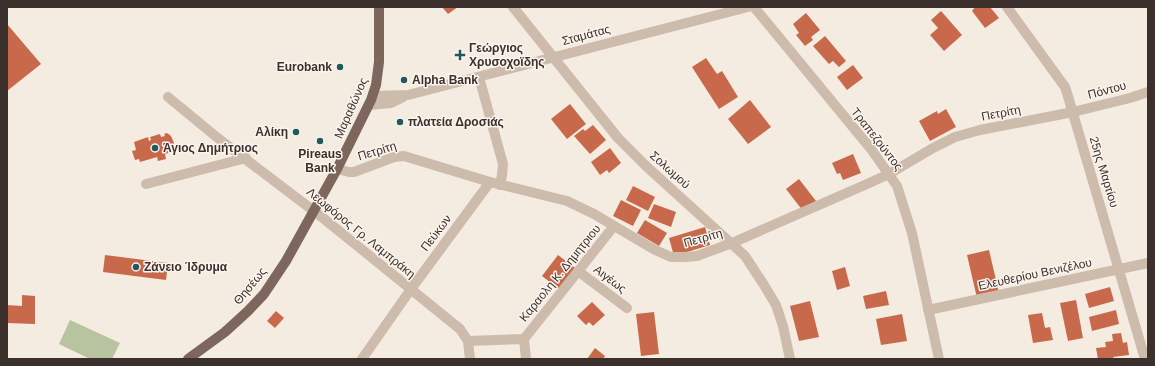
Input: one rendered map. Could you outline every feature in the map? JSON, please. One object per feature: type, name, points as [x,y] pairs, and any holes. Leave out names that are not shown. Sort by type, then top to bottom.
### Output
[{"type":"main road","name":"Μαραθώνος","points":[[313,211],[337,169],[371,101],[379,71],[379,7]]},
{"type":"main road","name":"Θησέως","points":[[188,359],[225,332],[264,294],[286,261],[313,211]]},
{"type":"street","name":"Σολωμού","points":[[513,7],[618,138],[646,166],[745,256],[776,305],[783,326],[790,359]]},
{"type":"street","name":"Σταμάτας","points":[[371,101],[408,95],[748,7]]},
{"type":"street","name":"Τραπεζούντος","points":[[754,7],[866,143],[897,186],[912,233],[939,359]]},
{"type":"street","name":"25ης Μαρτίου","points":[[1007,7],[1065,87],[1120,269],[1145,359]]},
{"type":"street","points":[[479,77],[503,164],[502,175],[495,183]]},
{"type":"street","name":"Πόντου","points":[[1072,112],[1130,98],[1148,92]]},
{"type":"street","name":"Λεωφόρος Γρ. Λαμπράκη","points":[[168,98],[323,218],[460,329],[468,341]]},
{"type":"street","name":"Πετρίτη","points":[[337,169],[354,172],[394,157],[404,156],[495,183],[567,201],[594,214],[655,250],[671,257],[684,258],[697,256],[732,243],[889,174],[955,137],[980,130],[1072,112]]},
{"type":"street","points":[[146,184],[246,158]]},
{"type":"street","name":"Πεύκων","points":[[362,359],[410,289],[495,183]]},
{"type":"street","name":"Καραολη Κ. Δημητριου","points":[[526,359],[524,339],[614,226]]},
{"type":"street","name":"Ελευθερίου Βενιζέλου","points":[[928,310],[1148,263]]},
{"type":"street","name":"Αιγέως","points":[[578,271],[627,308]]},
{"type":"street","points":[[470,359],[468,341],[524,339]]},
{"type":"green space","points":[[70,320],[120,343],[112,359],[90,359],[59,344]]},
{"type":"building","points":[[442,7],[458,7],[448,14]]},
{"type":"building","points":[[975,7],[990,7],[999,18],[985,28],[972,11]]},
{"type":"building","points":[[941,11],[962,35],[944,51],[930,35],[938,28],[931,20]]},
{"type":"building","points":[[806,13],[820,30],[811,37],[813,40],[805,46],[796,35],[799,33],[793,24]]},
{"type":"building","points":[[7,24],[41,64],[7,91]]},
{"type":"building","points":[[825,36],[846,61],[839,67],[833,61],[829,64],[813,46]]},
{"type":"building","points":[[706,58],[717,74],[722,71],[738,97],[719,109],[692,67]]},
{"type":"building","points":[[853,65],[863,78],[847,90],[837,77]]},
{"type":"building","points":[[750,100],[771,127],[748,144],[728,119]]},
{"type":"building","points":[[570,104],[586,124],[567,139],[551,119]]},
{"type":"building","points":[[946,109],[956,127],[930,141],[919,121],[937,111],[938,114]]},
{"type":"building","points":[[593,125],[606,140],[590,154],[574,136],[583,129],[585,131]]},
{"type":"building","name":"Άγιος Δημήτριος","points":[[167,133],[171,136],[175,151],[165,154],[166,159],[158,161],[157,157],[140,162],[139,159],[135,160],[132,151],[136,150],[134,142],[148,137],[149,141],[151,140],[150,137],[160,134],[161,137],[165,136],[164,134]]},
{"type":"building","points":[[610,148],[621,163],[609,173],[607,170],[600,175],[591,162]]},
{"type":"building","points":[[853,154],[861,173],[843,180],[840,173],[837,174],[832,163]]},
{"type":"building","points":[[799,179],[816,201],[803,211],[786,189]]},
{"type":"building","points":[[633,186],[655,197],[648,211],[626,200]]},
{"type":"building","points":[[621,200],[641,210],[633,226],[613,216]]},
{"type":"building","points":[[654,204],[676,212],[671,227],[648,218]]},
{"type":"building","points":[[645,220],[667,233],[659,246],[637,233]]},
{"type":"building","points":[[705,227],[710,245],[674,256],[669,238]]},
{"type":"building","points":[[989,250],[999,293],[977,298],[967,255]]},
{"type":"building","name":"Ζάνειο Ίδρυμα","points":[[105,255],[168,263],[166,280],[103,272]]},
{"type":"building","points":[[558,255],[575,268],[559,289],[542,276]]},
{"type":"building","points":[[845,267],[850,286],[837,290],[832,271]]},
{"type":"building","points":[[1110,287],[1114,301],[1089,308],[1085,294]]},
{"type":"building","points":[[886,291],[889,305],[866,309],[863,296]]},
{"type":"building","points":[[22,295],[35,296],[35,324],[7,323],[7,305],[22,306]]},
{"type":"building","points":[[1076,300],[1083,338],[1068,341],[1060,303]]},
{"type":"building","points":[[810,301],[819,337],[799,341],[790,306]]},
{"type":"building","points":[[592,302],[605,315],[593,326],[589,322],[586,325],[577,316]]},
{"type":"building","points":[[1116,310],[1119,324],[1092,331],[1089,317]]},
{"type":"building","points":[[276,311],[284,318],[275,328],[267,321]]},
{"type":"building","points":[[654,312],[659,354],[641,356],[636,314]]},
{"type":"building","points":[[1042,313],[1045,328],[1050,327],[1053,340],[1033,343],[1028,315]]},
{"type":"building","points":[[902,314],[907,341],[881,345],[876,319]]},
{"type":"building","points":[[1121,333],[1123,343],[1127,342],[1129,355],[1113,357],[1114,359],[1098,359],[1096,348],[1106,347],[1105,342],[1113,341],[1112,334]]},
{"type":"building","points":[[595,348],[605,356],[603,359],[587,359]]},
{"type":"place","name":"Γεώργιος Χρυσοχοϊδης","points":[[460,55]]},
{"type":"place","name":"Eurobank","points":[[340,67]]},
{"type":"place","name":"Alpha Bank","points":[[404,80]]},
{"type":"place","name":"πλατεία Δροσιάς","points":[[400,122]]},
{"type":"place","name":"Αλίκη","points":[[296,132]]},
{"type":"place","name":"Pireaus Bank","points":[[320,141]]},
{"type":"place","name":"Άγιος Δημήτριος","points":[[155,148]]},
{"type":"place","name":"Ζάνειο Ίδρυμα","points":[[136,267]]}]
